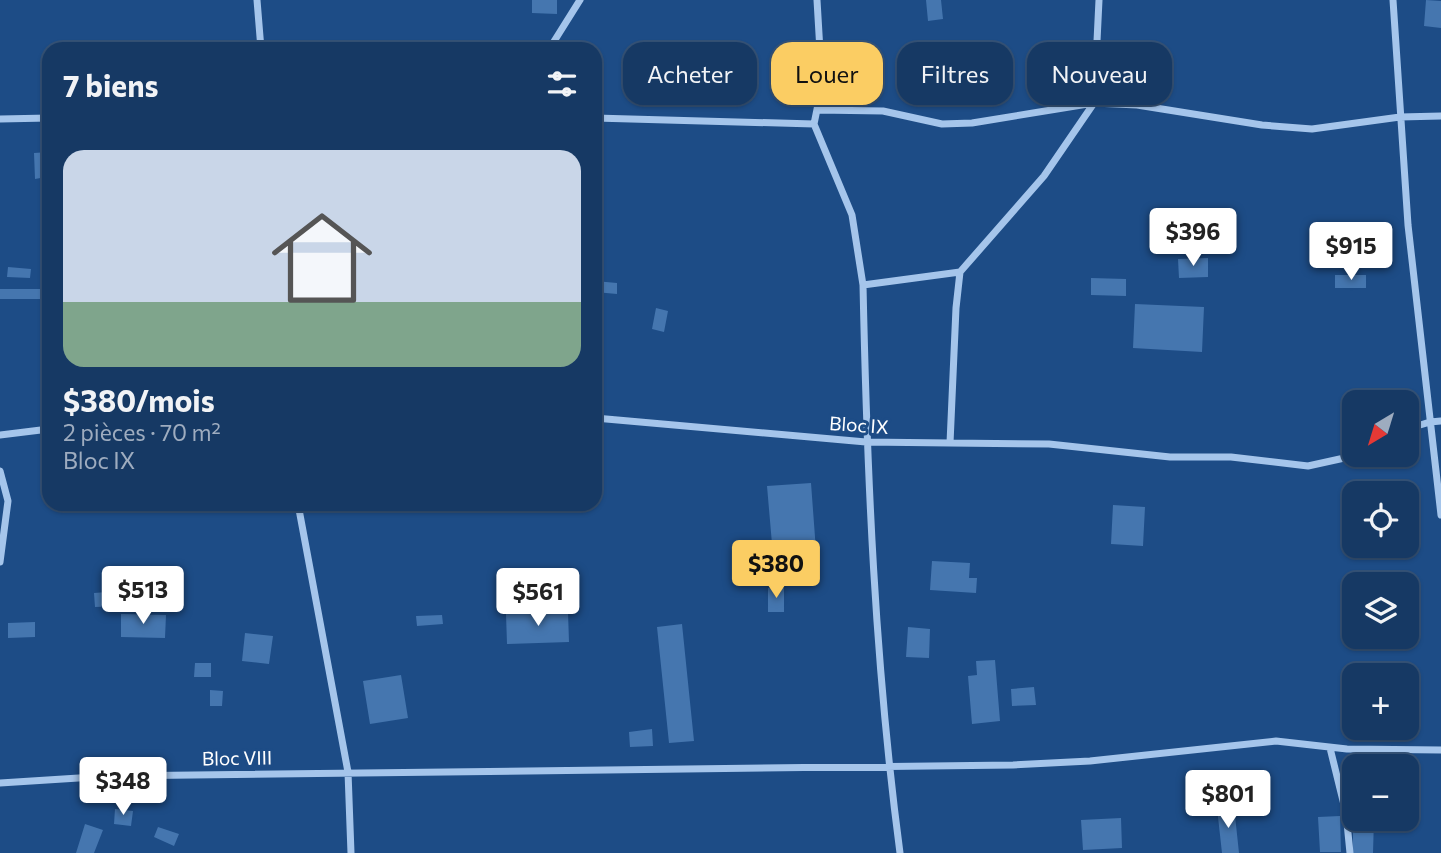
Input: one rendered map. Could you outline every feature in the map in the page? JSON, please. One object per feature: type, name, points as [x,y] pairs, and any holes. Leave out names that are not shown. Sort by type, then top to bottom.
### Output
[{"type":"street","points":[[257,0],[260,42]]},
{"type":"street","points":[[555,42],[580,0]]},
{"type":"street","points":[[817,0],[822,85],[814,124],[852,215],[863,285],[866,442],[888,768],[900,853]]},
{"type":"street","points":[[1097,42],[1099,0]]},
{"type":"street","points":[[1393,0],[1408,225],[1441,515]]},
{"type":"street","points":[[818,110],[883,111],[942,124],[972,123],[1082,105]]},
{"type":"street","points":[[950,443],[960,272],[1044,176],[1093,105]]},
{"type":"street","points":[[1123,105],[1262,125],[1312,129],[1400,117],[1441,116]]},
{"type":"street","points":[[0,119],[42,118]]},
{"type":"street","points":[[602,118],[814,124]]},
{"type":"street","points":[[863,285],[960,272]]},
{"type":"street","name":"Bloc IX","points":[[602,419],[866,442],[1049,444],[1170,457],[1231,457],[1308,466],[1342,458]]},
{"type":"street","points":[[1419,425],[1441,421]]},
{"type":"street","points":[[0,435],[42,430]]},
{"type":"street","points":[[0,471],[8,500],[0,562]]},
{"type":"street","points":[[299,511],[348,772],[351,853]]},
{"type":"street","name":"Bloc VIII","points":[[0,783],[110,776],[888,768],[1090,761],[1276,741],[1330,748],[1441,750]]},
{"type":"street","points":[[1330,748],[1346,813],[1350,853]]},
{"type":"building","points":[[532,0],[557,0],[557,14],[532,13]]},
{"type":"building","points":[[926,0],[941,0],[943,19],[928,21]]},
{"type":"building","points":[[1426,0],[1441,1],[1441,28],[1424,26]]},
{"type":"building","points":[[42,152],[42,178],[35,179],[34,153]]},
{"type":"building","points":[[1208,258],[1208,277],[1179,278],[1178,259]]},
{"type":"building","points":[[8,267],[31,269],[30,278],[7,277]]},
{"type":"building","points":[[1335,275],[1366,275],[1366,288],[1335,288]]},
{"type":"building","points":[[1091,278],[1126,279],[1126,296],[1091,295]]},
{"type":"building","points":[[602,282],[617,283],[617,294],[602,293]]},
{"type":"building","points":[[0,289],[42,289],[42,299],[0,299]]},
{"type":"building","points":[[1135,304],[1204,307],[1202,352],[1133,348]]},
{"type":"building","points":[[656,308],[668,311],[664,332],[652,329]]},
{"type":"building","points":[[811,483],[817,564],[774,567],[767,486]]},
{"type":"building","points":[[1113,505],[1145,507],[1143,546],[1111,544]]},
{"type":"building","points":[[932,561],[970,563],[969,578],[977,578],[976,593],[930,590]]},
{"type":"building","points":[[768,588],[784,588],[784,612],[768,612]]},
{"type":"building","points":[[120,591],[121,606],[95,607],[94,593]]},
{"type":"building","points":[[568,612],[569,642],[507,644],[506,614]]},
{"type":"building","points":[[121,614],[166,615],[165,638],[121,637]]},
{"type":"building","points":[[442,615],[443,624],[417,626],[416,616]]},
{"type":"building","points":[[35,622],[35,637],[8,638],[8,623]]},
{"type":"building","points":[[682,624],[694,741],[669,743],[657,627]]},
{"type":"building","points":[[908,627],[930,629],[929,658],[906,657]]},
{"type":"building","points":[[245,633],[273,636],[269,664],[242,661]]},
{"type":"building","points":[[995,660],[1000,721],[972,724],[968,676],[977,675],[976,661]]},
{"type":"building","points":[[195,663],[211,663],[211,677],[194,677]]},
{"type":"building","points":[[401,675],[408,718],[370,724],[363,681]]},
{"type":"building","points":[[1034,687],[1036,705],[1012,706],[1011,689]]},
{"type":"building","points":[[210,690],[223,691],[222,706],[210,706]]},
{"type":"building","points":[[652,729],[653,746],[630,747],[629,732]]},
{"type":"building","points":[[1234,806],[1239,853],[1222,853],[1217,808]]},
{"type":"building","points":[[115,809],[133,811],[131,826],[114,824]]},
{"type":"building","points":[[1340,816],[1341,852],[1320,852],[1318,817]]},
{"type":"building","points":[[1121,818],[1122,848],[1083,850],[1081,820]]},
{"type":"building","points":[[85,824],[103,830],[94,853],[76,853]]},
{"type":"building","points":[[158,827],[179,834],[174,846],[154,837]]},
{"type":"building","points":[[1353,831],[1374,831],[1373,853],[1353,853]]}]
